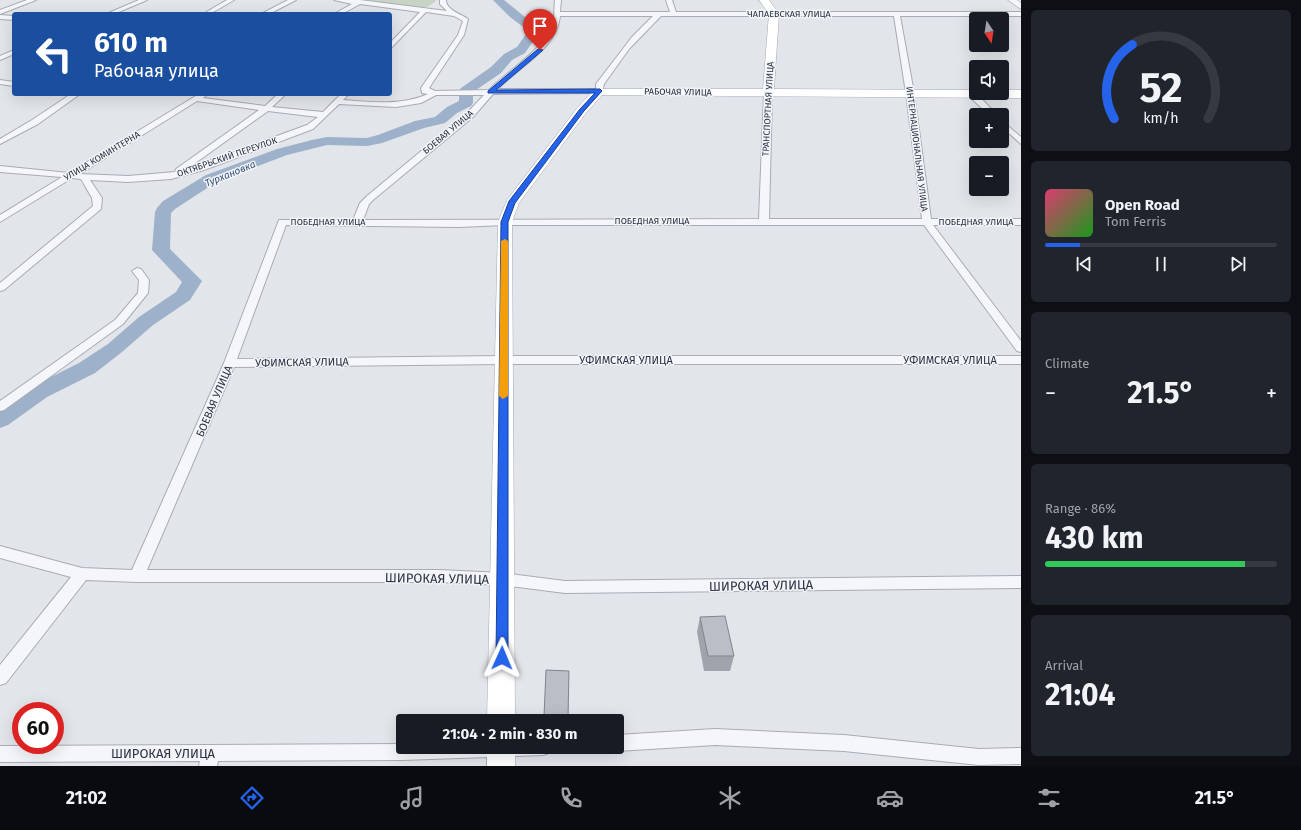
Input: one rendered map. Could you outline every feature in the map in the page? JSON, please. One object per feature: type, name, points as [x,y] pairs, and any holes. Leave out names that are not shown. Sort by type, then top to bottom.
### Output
[{"type":"main road","points":[[764,0],[774,14]]},
{"type":"main road","name":"ТРАНСПОРТНАЯ УЛИЦА","points":[[768,93],[774,14]]},
{"type":"main road","points":[[501,714],[505,222],[512,203],[582,110],[600,91]]},
{"type":"main road","name":"РАБОЧАЯ УЛИЦА","points":[[600,91],[969,94]]},
{"type":"main road","name":"РАБОЧАЯ УЛИЦА","points":[[1009,94],[1021,94]]},
{"type":"street","points":[[0,12],[33,0]]},
{"type":"street","points":[[114,12],[144,0]]},
{"type":"street","points":[[210,12],[231,0]]},
{"type":"street","points":[[268,12],[293,0]]},
{"type":"street","points":[[337,0],[361,1],[424,11],[457,14]]},
{"type":"street","points":[[436,93],[425,91],[425,88],[444,62],[465,26],[466,20],[447,9],[442,4],[443,0]]},
{"type":"street","name":"БОЕВАЯ УЛИЦА","points":[[357,222],[365,203],[370,198],[470,115],[490,92],[540,50],[553,30],[558,14],[558,0]]},
{"type":"street","points":[[669,0],[674,14]]},
{"type":"street","points":[[1012,0],[1021,7]]},
{"type":"street","points":[[341,12],[361,1]]},
{"type":"street","points":[[392,45],[424,11]]},
{"type":"street","name":"ЧАПАЕВСКАЯ УЛИЦА","points":[[558,14],[1021,14]]},
{"type":"street","points":[[600,91],[600,84],[633,38],[644,26],[659,14]]},
{"type":"street","name":"ИНТЕРНАЦИОНАЛЬНАЯ УЛИЦА","points":[[896,14],[910,94],[926,222],[1021,349]]},
{"type":"street","points":[[0,17],[12,18]]},
{"type":"street","points":[[0,58],[12,53]]},
{"type":"street","points":[[0,82],[12,84]]},
{"type":"street","name":"РАБОЧАЯ УЛИЦА","points":[[338,102],[407,104],[436,93],[490,92],[506,90],[600,91]]},
{"type":"street","name":"ТРАНСПОРТНАЯ УЛИЦА","points":[[764,221],[768,93]]},
{"type":"street","points":[[0,142],[35,122],[73,96]]},
{"type":"street","points":[[200,96],[266,109],[325,115]]},
{"type":"street","name":"УЛИЦА КОМИНТЕРНА","points":[[0,219],[200,96]]},
{"type":"street","points":[[171,176],[266,109],[280,96]]},
{"type":"street","name":"ОКТЯБРЬСКИЙ ПЕРЕУЛОК","points":[[70,175],[84,177],[128,178],[171,176],[201,168],[310,127],[325,115],[343,96]]},
{"type":"street","points":[[978,100],[986,108]]},
{"type":"street","points":[[1009,130],[1021,142]]},
{"type":"street","points":[[0,169],[70,175]]},
{"type":"street","points":[[0,288],[98,207],[97,198],[84,177]]},
{"type":"street","name":"ПОБЕДНАЯ УЛИЦА","points":[[282,222],[459,224],[505,222],[764,221],[1021,222]]},
{"type":"street","name":"БОЕВАЯ УЛИЦА","points":[[137,576],[230,363],[282,222]]},
{"type":"street","points":[[0,407],[119,322],[143,293],[144,280],[137,271]]},
{"type":"street","name":"УФИМСКАЯ УЛИЦА","points":[[230,363],[503,360],[1021,360]]},
{"type":"street","name":"ШИРОКАЯ УЛИЦА","points":[[0,552],[82,574],[137,576],[439,576],[503,579],[565,587],[1021,582]]},
{"type":"street","points":[[0,678],[82,574]]},
{"type":"street","points":[[624,743],[715,737],[844,743],[979,756],[1021,756]]},
{"type":"street","name":"ШИРОКАЯ УЛИЦА","points":[[0,754],[210,759],[396,752]]},
{"type":"green space","points":[[372,0],[436,0],[431,5],[423,7],[404,8],[367,2]]},
{"type":"building","points":[[725,616],[734,656],[708,656],[700,617]]},
{"type":"building","points":[[546,670],[569,671],[568,714],[544,714]]},
{"type":"waterway","name":"Турхановка","points":[[0,420],[39,392],[87,368],[115,348],[146,321],[183,296],[192,281],[161,250],[163,212],[169,205],[212,178],[282,152],[327,141],[367,142],[382,139],[420,124],[440,120],[452,110],[459,108],[466,103],[466,91],[496,70],[508,57],[521,50],[532,34],[532,28],[514,15],[498,0]]},
{"type":"slow traffic","points":[[503,396],[505,241]]},
{"type":"route","points":[[502,658],[505,222],[507,213],[512,203],[582,110],[600,91],[506,90],[490,92],[502,80],[540,50]]}]
